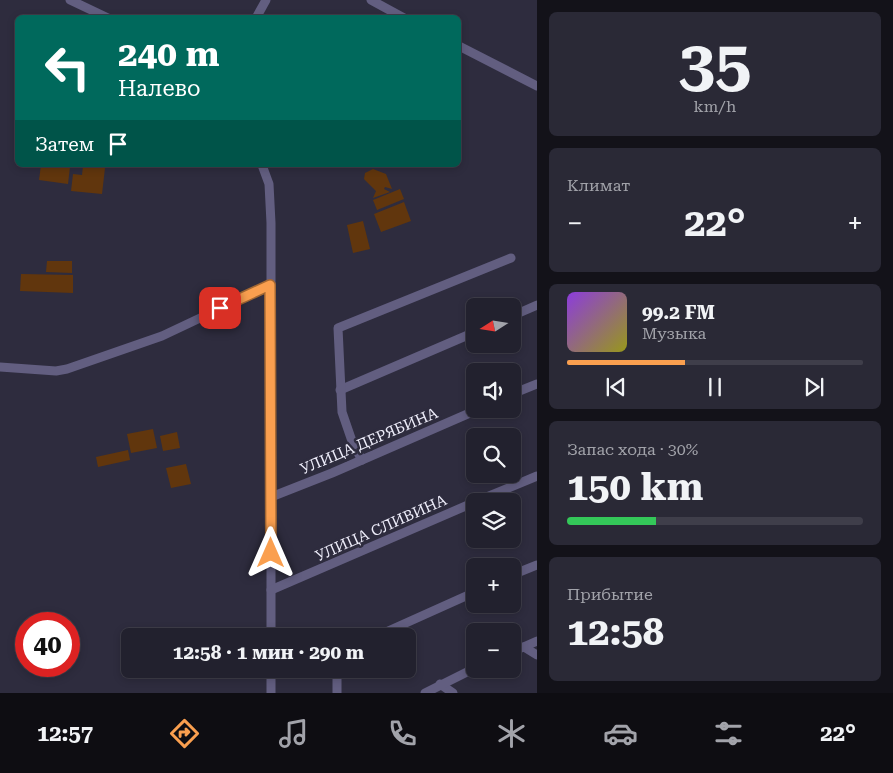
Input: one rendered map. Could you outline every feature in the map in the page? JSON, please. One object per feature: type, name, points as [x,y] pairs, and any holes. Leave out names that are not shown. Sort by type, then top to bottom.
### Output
[{"type":"street","points":[[70,0],[102,15]]},
{"type":"street","points":[[252,15],[260,0]]},
{"type":"street","points":[[258,15],[266,0]]},
{"type":"street","points":[[371,0],[398,15]]},
{"type":"street","points":[[461,47],[537,86]]},
{"type":"street","points":[[263,167],[269,186],[271,628]]},
{"type":"street","points":[[362,460],[353,444],[342,412],[338,328],[511,258]]},
{"type":"street","points":[[0,367],[56,371],[67,369],[162,336],[270,285]]},
{"type":"street","points":[[521,312],[537,305]]},
{"type":"street","points":[[340,390],[466,336]]},
{"type":"street","points":[[521,390],[537,384]]},
{"type":"street","name":"УЛИЦА ДЕРЯБИНА","points":[[270,497],[362,460],[466,415]]},
{"type":"street","name":"УЛИЦА СЛИВИНА","points":[[497,493],[537,476]]},
{"type":"street","name":"УЛИЦА СЛИВИНА","points":[[271,590],[466,506]]},
{"type":"street","points":[[521,571],[537,564]]},
{"type":"street","points":[[395,628],[466,596]]},
{"type":"street","points":[[521,648],[537,641]]},
{"type":"street","points":[[524,646],[537,655]]},
{"type":"street","points":[[425,693],[466,672]]},
{"type":"street","points":[[271,678],[271,693]]},
{"type":"street","points":[[337,678],[337,693]]},
{"type":"street","points":[[440,684],[453,693]]},
{"type":"shaded area","points":[[41,167],[70,167],[68,184],[39,180]]},
{"type":"shaded area","points":[[83,167],[105,168],[102,194],[71,191],[73,174],[82,175]]},
{"type":"shaded area","points":[[373,169],[386,174],[392,189],[385,187],[384,189],[390,192],[373,198],[376,191],[364,179],[365,173]]},
{"type":"shaded area","points":[[400,189],[404,199],[377,210],[373,200]]},
{"type":"shaded area","points":[[404,202],[411,221],[381,232],[374,214]]},
{"type":"shaded area","points":[[363,221],[370,249],[353,253],[347,225]]},
{"type":"shaded area","points":[[47,261],[72,261],[72,273],[46,272]]},
{"type":"shaded area","points":[[21,274],[73,275],[73,293],[20,291]]},
{"type":"shaded area","points":[[153,429],[157,448],[131,453],[127,434]]},
{"type":"shaded area","points":[[177,432],[180,448],[163,451],[160,436]]},
{"type":"shaded area","points":[[128,450],[130,460],[98,467],[96,457]]},
{"type":"shaded area","points":[[186,464],[191,484],[171,488],[166,468]]},
{"type":"route","points":[[220,308],[270,285],[272,392],[271,553]]}]
